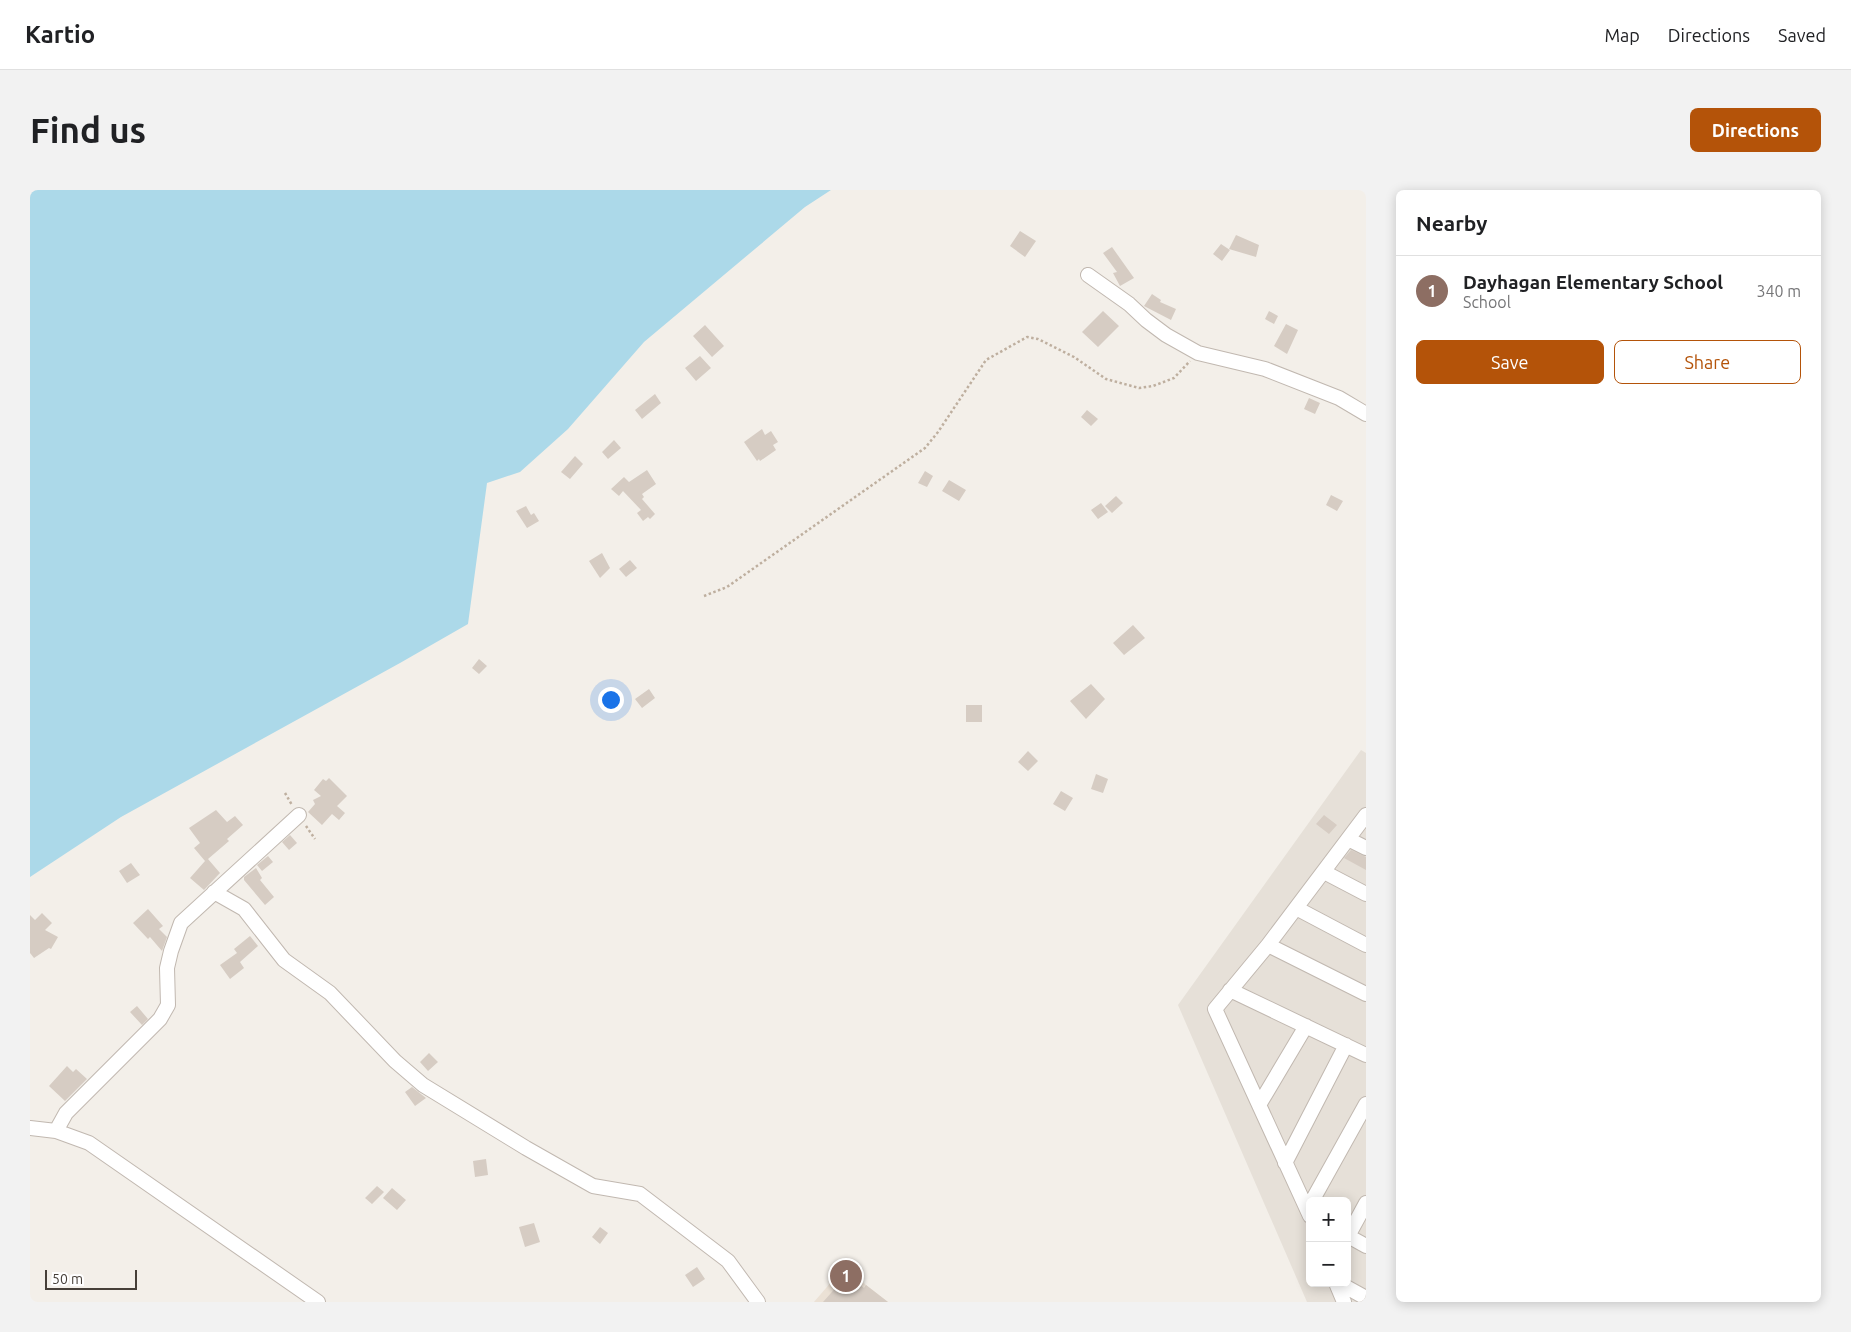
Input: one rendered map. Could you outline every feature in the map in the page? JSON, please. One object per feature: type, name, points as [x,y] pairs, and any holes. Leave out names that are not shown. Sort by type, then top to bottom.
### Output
[{"type":"street","points":[[1088,275],[1129,304],[1166,335],[1198,353],[1265,369],[1339,398],[1366,414]]},
{"type":"street","points":[[56,1131],[66,1113],[160,1019],[168,1005],[167,968],[171,950],[181,924],[299,815]]},
{"type":"street","points":[[1306,1202],[1285,1163],[1215,1009],[1268,946],[1366,815]]},
{"type":"street","points":[[1348,839],[1366,848]]},
{"type":"street","points":[[1324,872],[1366,894]]},
{"type":"street","points":[[214,892],[244,909],[284,960],[330,992],[395,1061],[423,1085],[526,1148],[593,1186],[640,1194],[728,1261],[758,1302]]},
{"type":"street","points":[[1296,908],[1366,944]]},
{"type":"street","points":[[1268,946],[1366,994]]},
{"type":"street","points":[[1230,990],[1366,1055]]},
{"type":"street","points":[[1259,1105],[1306,1026]]},
{"type":"street","points":[[1285,1163],[1346,1045]]},
{"type":"street","points":[[1315,1197],[1366,1104]]},
{"type":"street","points":[[30,1128],[56,1131],[89,1143],[318,1302]]},
{"type":"street","points":[[1351,1231],[1366,1203]]},
{"type":"street","points":[[1351,1238],[1366,1246]]},
{"type":"street","points":[[1338,1287],[1344,1302]]},
{"type":"street","points":[[1345,1287],[1366,1298]]},
{"type":"path","points":[[704,596],[727,587],[924,448],[938,432],[986,360],[1026,337],[1038,339],[1074,357],[1106,379],[1139,388],[1153,386],[1174,378],[1198,353]]},
{"type":"shaded area","points":[[1361,750],[1366,753],[1366,1302],[1307,1302],[1178,1005]]},
{"type":"shaded area","points":[[845,1266],[866,1285],[888,1302],[814,1302]]},
{"type":"water","points":[[30,190],[831,190],[805,207],[644,342],[568,429],[520,472],[487,483],[468,624],[121,817],[30,877]]},
{"type":"building","points":[[1020,231],[1036,241],[1025,257],[1010,246]]},
{"type":"building","points":[[1236,235],[1259,245],[1256,257],[1229,249]]},
{"type":"building","points":[[1221,244],[1230,250],[1222,261],[1213,254]]},
{"type":"building","points":[[1112,247],[1134,278],[1120,286],[1113,273],[1117,272],[1103,253]]},
{"type":"building","points":[[1152,294],[1161,300],[1160,302],[1176,309],[1171,320],[1144,306]]},
{"type":"building","points":[[1103,311],[1119,326],[1098,347],[1082,332]]},
{"type":"building","points":[[1269,311],[1278,316],[1274,324],[1265,319]]},
{"type":"building","points":[[1286,324],[1298,330],[1287,354],[1274,346]]},
{"type":"building","points":[[705,325],[724,346],[712,357],[693,336]]},
{"type":"building","points":[[700,356],[711,368],[696,381],[685,368]]},
{"type":"building","points":[[655,394],[661,403],[642,419],[635,410]]},
{"type":"building","points":[[1309,398],[1320,403],[1315,414],[1304,409]]},
{"type":"building","points":[[1087,410],[1098,419],[1091,426],[1081,417]]},
{"type":"building","points":[[762,429],[765,435],[771,431],[778,442],[773,445],[776,450],[760,461],[759,459],[757,461],[744,442]]},
{"type":"building","points":[[614,440],[621,448],[608,459],[602,452]]},
{"type":"building","points":[[575,456],[583,464],[570,479],[561,472]]},
{"type":"building","points":[[647,470],[656,484],[642,494],[644,497],[642,499],[655,514],[650,519],[648,517],[643,521],[637,513],[641,510],[623,491],[619,496],[611,489],[624,477],[629,482]]},
{"type":"building","points":[[925,471],[933,476],[927,487],[918,483]]},
{"type":"building","points":[[949,480],[966,490],[959,501],[942,491]]},
{"type":"building","points":[[1331,495],[1343,501],[1337,511],[1326,505]]},
{"type":"building","points":[[1116,496],[1123,503],[1112,513],[1105,506]]},
{"type":"building","points":[[1101,503],[1108,512],[1098,519],[1091,510]]},
{"type":"building","points":[[526,506],[531,515],[534,513],[539,521],[527,528],[516,511]]},
{"type":"building","points":[[602,553],[610,568],[600,578],[589,561]]},
{"type":"building","points":[[630,560],[637,568],[626,577],[619,569]]},
{"type":"building","points":[[1133,625],[1145,638],[1124,655],[1113,643]]},
{"type":"building","points":[[479,659],[487,666],[479,674],[472,668]]},
{"type":"building","points":[[1091,684],[1105,699],[1086,719],[1070,701]]},
{"type":"building","points":[[649,689],[655,698],[642,708],[635,699]]},
{"type":"building","points":[[966,705],[982,705],[982,722],[966,722]]},
{"type":"building","points":[[1028,751],[1038,761],[1028,771],[1018,762]]},
{"type":"building","points":[[1096,774],[1108,779],[1103,793],[1091,789]]},
{"type":"building","points":[[329,778],[347,796],[337,806],[345,813],[339,820],[332,814],[322,825],[308,812],[315,804],[313,800],[321,796],[314,790],[323,779],[326,781]]},
{"type":"building","points":[[1061,791],[1073,798],[1065,811],[1053,804]]},
{"type":"building","points":[[216,810],[227,822],[235,816],[243,825],[227,839],[229,841],[208,859],[220,873],[204,890],[190,878],[205,861],[194,848],[200,843],[189,828]]},
{"type":"building","points":[[1324,815],[1337,825],[1329,834],[1316,824]]},
{"type":"building","points":[[290,835],[297,843],[289,850],[282,842]]},
{"type":"building","points":[[1351,850],[1366,857],[1366,870],[1344,858]]},
{"type":"building","points":[[268,856],[273,862],[262,871],[257,865]]},
{"type":"building","points":[[131,863],[140,875],[127,883],[119,871]]},
{"type":"building","points":[[256,868],[262,878],[260,880],[274,897],[265,905],[244,880],[244,877]]},
{"type":"building","points":[[148,909],[163,926],[159,929],[167,937],[162,951],[150,937],[148,939],[133,923]]},
{"type":"building","points":[[42,913],[52,923],[45,930],[58,937],[51,949],[49,948],[34,958],[30,953],[30,915],[35,920]]},
{"type":"building","points":[[250,936],[258,946],[240,962],[244,968],[230,979],[220,965],[237,953],[234,949]]},
{"type":"building","points":[[137,1006],[148,1019],[142,1025],[130,1012]]},
{"type":"building","points":[[429,1053],[438,1062],[428,1071],[420,1062]]},
{"type":"building","points":[[67,1066],[73,1072],[76,1069],[87,1079],[65,1101],[49,1086]]},
{"type":"building","points":[[412,1087],[426,1098],[415,1106],[405,1092]]},
{"type":"building","points":[[486,1159],[488,1175],[475,1177],[473,1161]]},
{"type":"building","points":[[377,1186],[384,1192],[372,1204],[365,1198]]},
{"type":"building","points":[[392,1188],[406,1200],[397,1210],[383,1198]]},
{"type":"building","points":[[534,1223],[540,1242],[525,1247],[519,1227]]},
{"type":"building","points":[[600,1227],[608,1233],[600,1244],[592,1237]]},
{"type":"building","points":[[697,1267],[705,1279],[693,1287],[685,1275]]},
{"type":"building","points":[[847,1275],[864,1288],[866,1285],[888,1302],[823,1302]]},
{"type":"place","name":"Dayhagan Elementary School","points":[[846,1276]]}]
